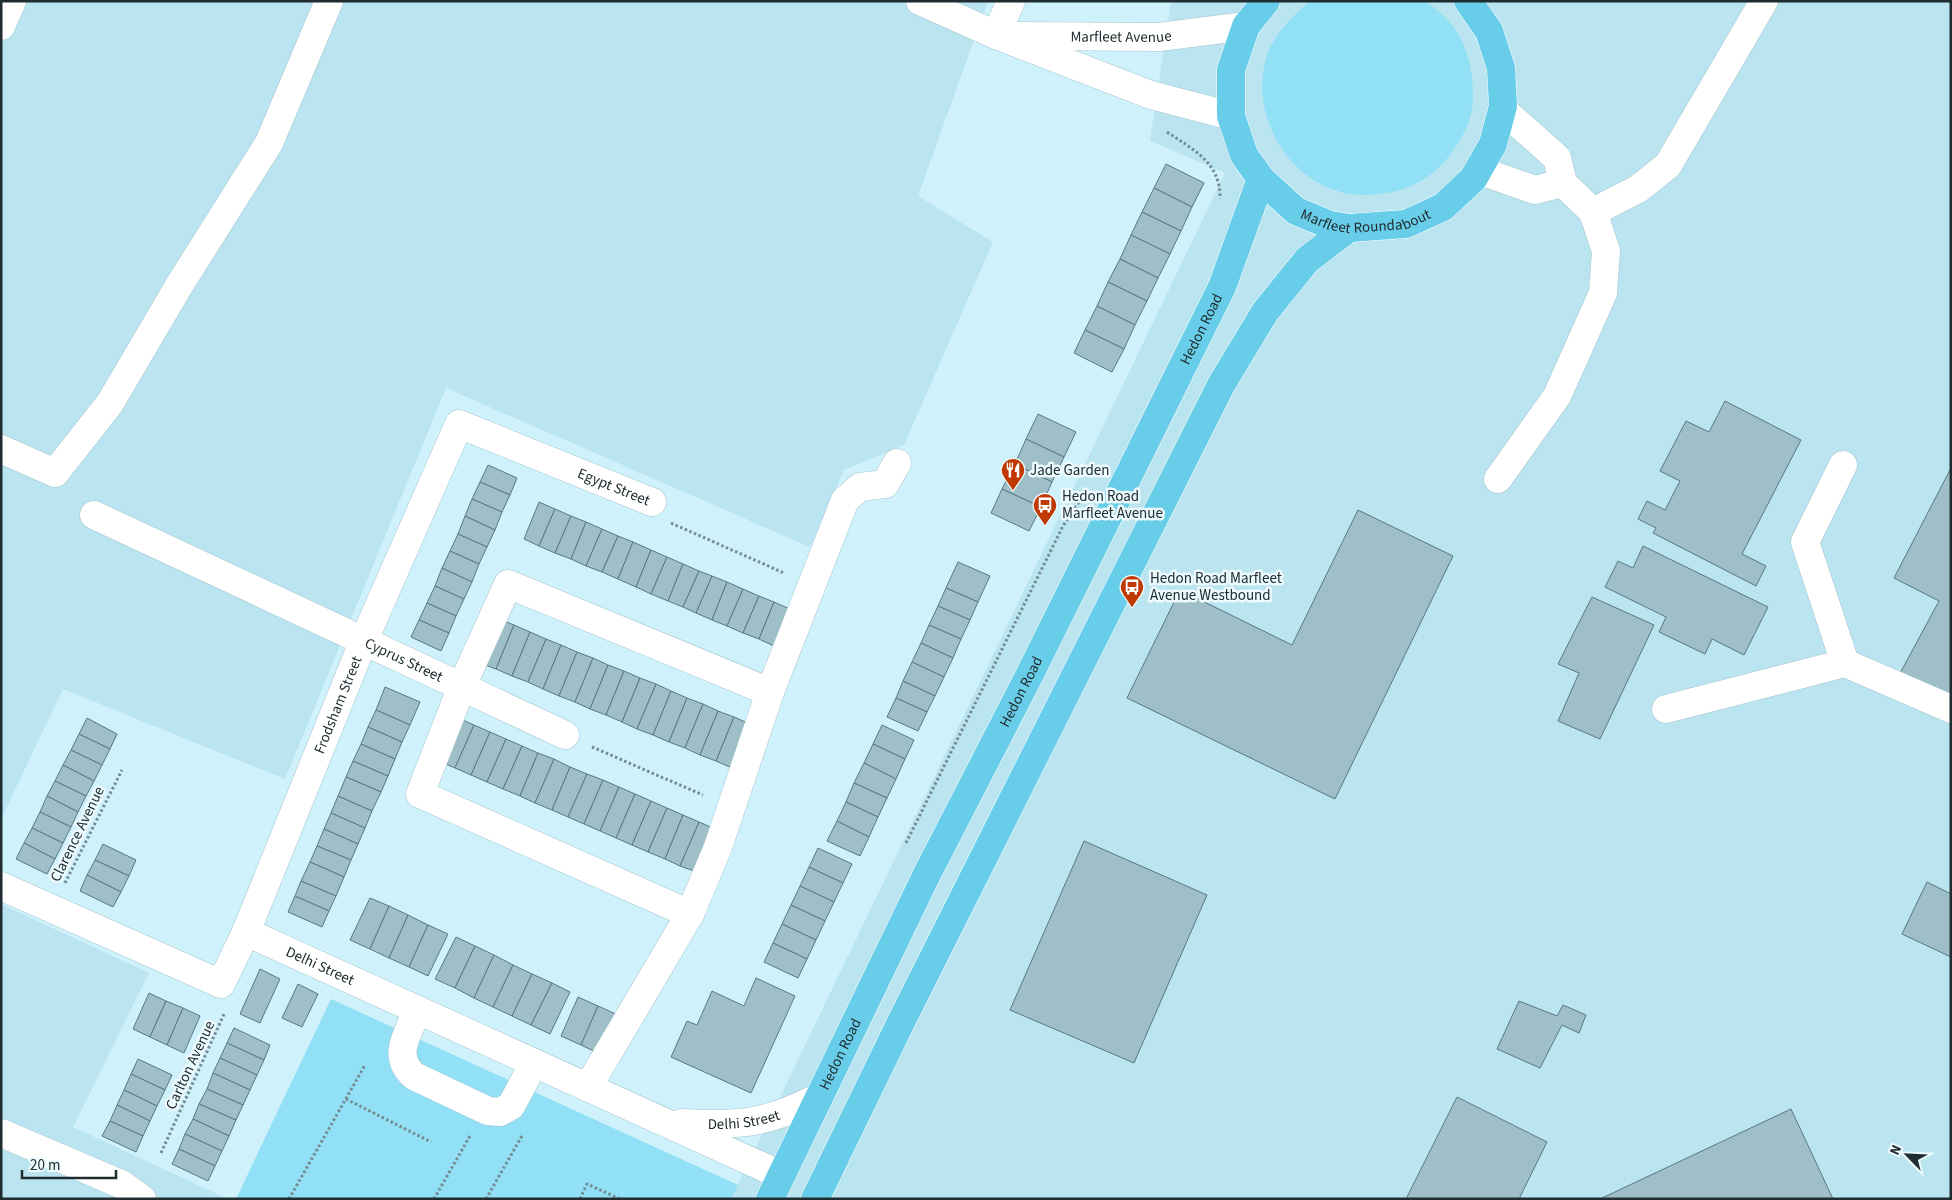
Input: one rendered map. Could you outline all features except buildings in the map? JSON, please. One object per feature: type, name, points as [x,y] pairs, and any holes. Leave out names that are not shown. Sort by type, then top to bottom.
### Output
[{"type":"highway","name":"Marfleet Roundabout","points":[[1266,1],[1246,26],[1230,70],[1231,116],[1244,155],[1261,179],[1296,211],[1330,226],[1349,228],[1406,224],[1443,207],[1473,179],[1493,144],[1502,109],[1501,68],[1489,31],[1468,1]]},
{"type":"highway","points":[[1486,1],[1489,31]]},
{"type":"highway","name":"Hedon Road","points":[[776,1187],[927,874],[1029,676],[1218,295],[1261,179]]},
{"type":"highway","points":[[815,1199],[902,1018],[1221,385],[1265,312],[1307,260],[1349,228]]},
{"type":"street","points":[[1,26],[12,1]]},
{"type":"street","points":[[1,449],[55,473],[110,403],[180,284],[269,143],[329,1]]},
{"type":"street","name":"Marfleet Avenue","points":[[920,1],[996,36],[1152,95],[1231,116]]},
{"type":"street","points":[[996,36],[1011,1]]},
{"type":"street","points":[[1593,212],[1638,190],[1668,165],[1764,1]]},
{"type":"street","name":"Marfleet Avenue","points":[[996,36],[1159,37],[1246,26]]},
{"type":"street","points":[[1498,479],[1557,396],[1603,293],[1606,251],[1593,212],[1563,183],[1557,158],[1502,109]]},
{"type":"street","points":[[1478,170],[1535,190],[1563,183]]},
{"type":"street","name":"Egypt Street","points":[[459,424],[652,502]]},
{"type":"street","name":"Frodsham Street","points":[[246,932],[364,640],[459,424]]},
{"type":"street","points":[[588,1087],[690,914],[718,847],[770,692],[845,500],[860,487],[885,484],[897,463]]},
{"type":"street","points":[[1843,465],[1805,542],[1845,663]]},
{"type":"street","name":"Cyprus Street","points":[[94,515],[565,735]]},
{"type":"street","points":[[690,914],[420,794],[462,686],[508,584],[770,692]]},
{"type":"street","points":[[1666,709],[1845,663],[1951,709]]},
{"type":"street","points":[[1,886],[221,984],[246,932]]},
{"type":"street","name":"Delhi Street","points":[[246,932],[665,1122],[776,1187]]},
{"type":"street","points":[[418,1010],[401,1053],[402,1062],[407,1070],[414,1076],[486,1110],[500,1112],[511,1106],[534,1063]]},
{"type":"street","name":"Delhi Street","points":[[665,1122],[729,1125],[768,1119],[788,1113],[819,1097]]},
{"type":"street","points":[[1,1133],[123,1185],[142,1199]]},
{"type":"path","points":[[1152,95],[1152,120],[1209,162],[1220,188],[1220,205]]},
{"type":"path","points":[[905,847],[1059,534],[1085,493]]},
{"type":"path","name":"Egypt Street","points":[[652,502],[672,525],[786,574]]},
{"type":"path","points":[[565,735],[707,797]]},
{"type":"path","name":"Clarence Avenue","points":[[53,909],[122,770]]},
{"type":"path","name":"Carlton Avenue","points":[[162,1153],[226,1015],[221,984]]},
{"type":"path","points":[[289,1199],[365,1065]]},
{"type":"path","points":[[346,1099],[431,1142]]},
{"type":"path","points":[[434,1199],[486,1110]]},
{"type":"path","points":[[486,1199],[526,1130]]},
{"type":"path","points":[[580,1199],[587,1184],[620,1199]]},
{"type":"shaded area","points":[[1,1],[988,1],[918,196],[993,242],[904,445],[844,470],[810,547],[446,388],[285,779],[63,689],[1,819]]},
{"type":"shaded area","points":[[1171,1],[1951,1],[1951,1199],[731,1199],[1225,173],[1150,141]]},
{"type":"shaded area","points":[[1310,1],[1425,1],[1447,19],[1455,30],[1467,53],[1470,66],[1473,94],[1472,111],[1467,127],[1454,149],[1439,168],[1426,178],[1397,191],[1369,195],[1348,194],[1320,184],[1302,171],[1286,155],[1275,136],[1267,116],[1263,94],[1263,72],[1269,50],[1277,36],[1292,17]]},
{"type":"shaded area","points":[[1,904],[149,973],[73,1127],[228,1199],[1,1199]]},
{"type":"shaded area","points":[[331,999],[738,1185],[731,1199],[236,1199]]},
{"type":"place","name":"Jade Garden","points":[[1013,491]]},
{"type":"place","name":"Hedon Road Marfleet Avenue","points":[[1045,526]]},
{"type":"place","name":"Hedon Road Marfleet Avenue Westbound","points":[[1132,608]]}]
